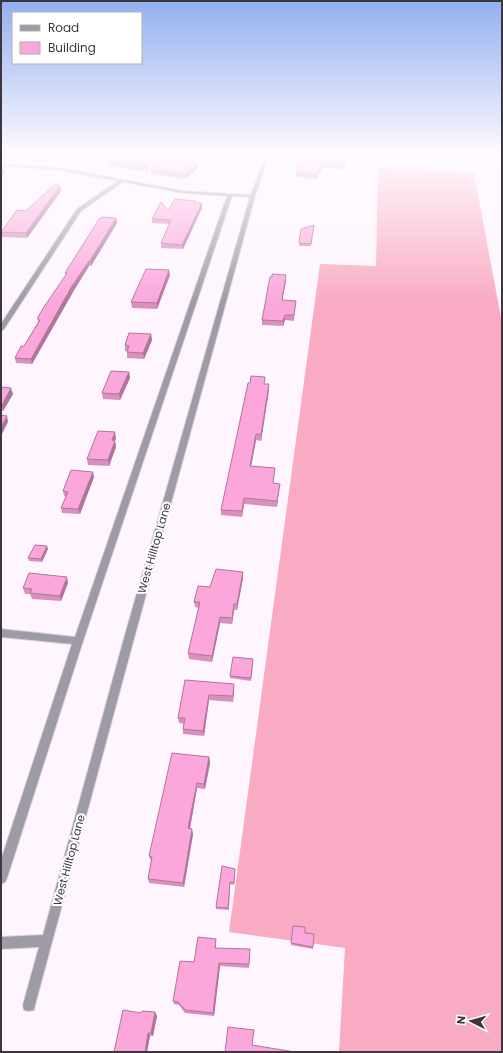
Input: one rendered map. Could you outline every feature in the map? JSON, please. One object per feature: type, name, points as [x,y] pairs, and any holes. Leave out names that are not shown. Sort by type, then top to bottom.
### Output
[{"type":"street","points":[[1,329],[79,210],[86,205]]},
{"type":"street","points":[[1,878],[78,641],[227,205]]},
{"type":"street","name":"West Hilltop Lane","points":[[29,1005],[249,205]]},
{"type":"street","points":[[1,633],[78,641]]},
{"type":"street","points":[[1,943],[47,941]]},
{"type":"shaded area","points":[[377,205],[480,205],[502,323],[502,1052],[339,1052],[345,948],[229,932],[320,264],[376,266]]},
{"type":"building","points":[[32,205],[46,205],[26,233],[1,232],[17,210],[26,211]]},
{"type":"building","points":[[159,205],[164,205],[168,210],[171,205],[201,205],[182,245],[161,243],[171,220],[152,219]]},
{"type":"building","points":[[103,217],[116,218],[90,261],[72,286],[31,359],[15,358],[21,346],[24,346],[40,320],[38,320],[38,317],[67,273],[65,273],[99,219]]},
{"type":"building","points":[[314,225],[311,244],[299,243],[301,229]]},
{"type":"building","points":[[146,269],[169,270],[157,303],[131,302]]},
{"type":"building","points":[[272,274],[286,275],[282,300],[296,301],[294,315],[285,315],[283,321],[262,320],[270,277],[272,277]]},
{"type":"building","points":[[129,333],[151,334],[143,353],[127,352],[129,346],[125,345]]},
{"type":"building","points":[[111,371],[129,372],[119,394],[102,393]]},
{"type":"building","points":[[251,376],[265,377],[264,384],[269,384],[261,435],[256,434],[250,466],[275,468],[273,483],[280,484],[277,501],[244,498],[242,511],[221,510],[248,383],[250,383]]},
{"type":"building","points":[[1,387],[11,388],[2,405],[1,405]]},
{"type":"building","points":[[1,415],[7,416],[1,427]]},
{"type":"building","points":[[98,431],[115,432],[112,440],[115,441],[108,460],[87,459]]},
{"type":"building","points":[[71,470],[93,472],[78,509],[61,508],[68,492],[63,491]]},
{"type":"building","points":[[35,545],[47,546],[41,559],[28,558]]},
{"type":"building","points":[[216,569],[243,572],[237,604],[234,604],[232,618],[220,617],[212,656],[188,653],[200,602],[194,602],[198,586],[210,587]]},
{"type":"building","points":[[29,573],[67,577],[60,596],[30,593],[32,589],[23,588]]},
{"type":"building","points":[[233,657],[253,659],[251,678],[230,676]]},
{"type":"building","points":[[185,680],[234,684],[233,696],[209,695],[203,731],[183,729],[185,718],[178,718]]},
{"type":"building","points":[[172,753],[209,757],[204,784],[197,783],[188,828],[192,829],[183,883],[148,879],[152,857],[149,856]]},
{"type":"building","points":[[222,866],[235,869],[234,883],[230,882],[228,908],[216,907]]},
{"type":"building","points":[[293,926],[305,927],[305,933],[314,934],[313,947],[291,943]]},
{"type":"building","points":[[198,937],[216,939],[215,948],[250,949],[249,964],[219,963],[213,1013],[185,1010],[178,1002],[173,1001],[180,961],[194,962]]},
{"type":"building","points":[[123,1010],[141,1013],[142,1011],[155,1012],[151,1033],[148,1033],[145,1052],[114,1052]]},
{"type":"building","points":[[228,1027],[254,1030],[252,1045],[295,1052],[225,1052]]}]
